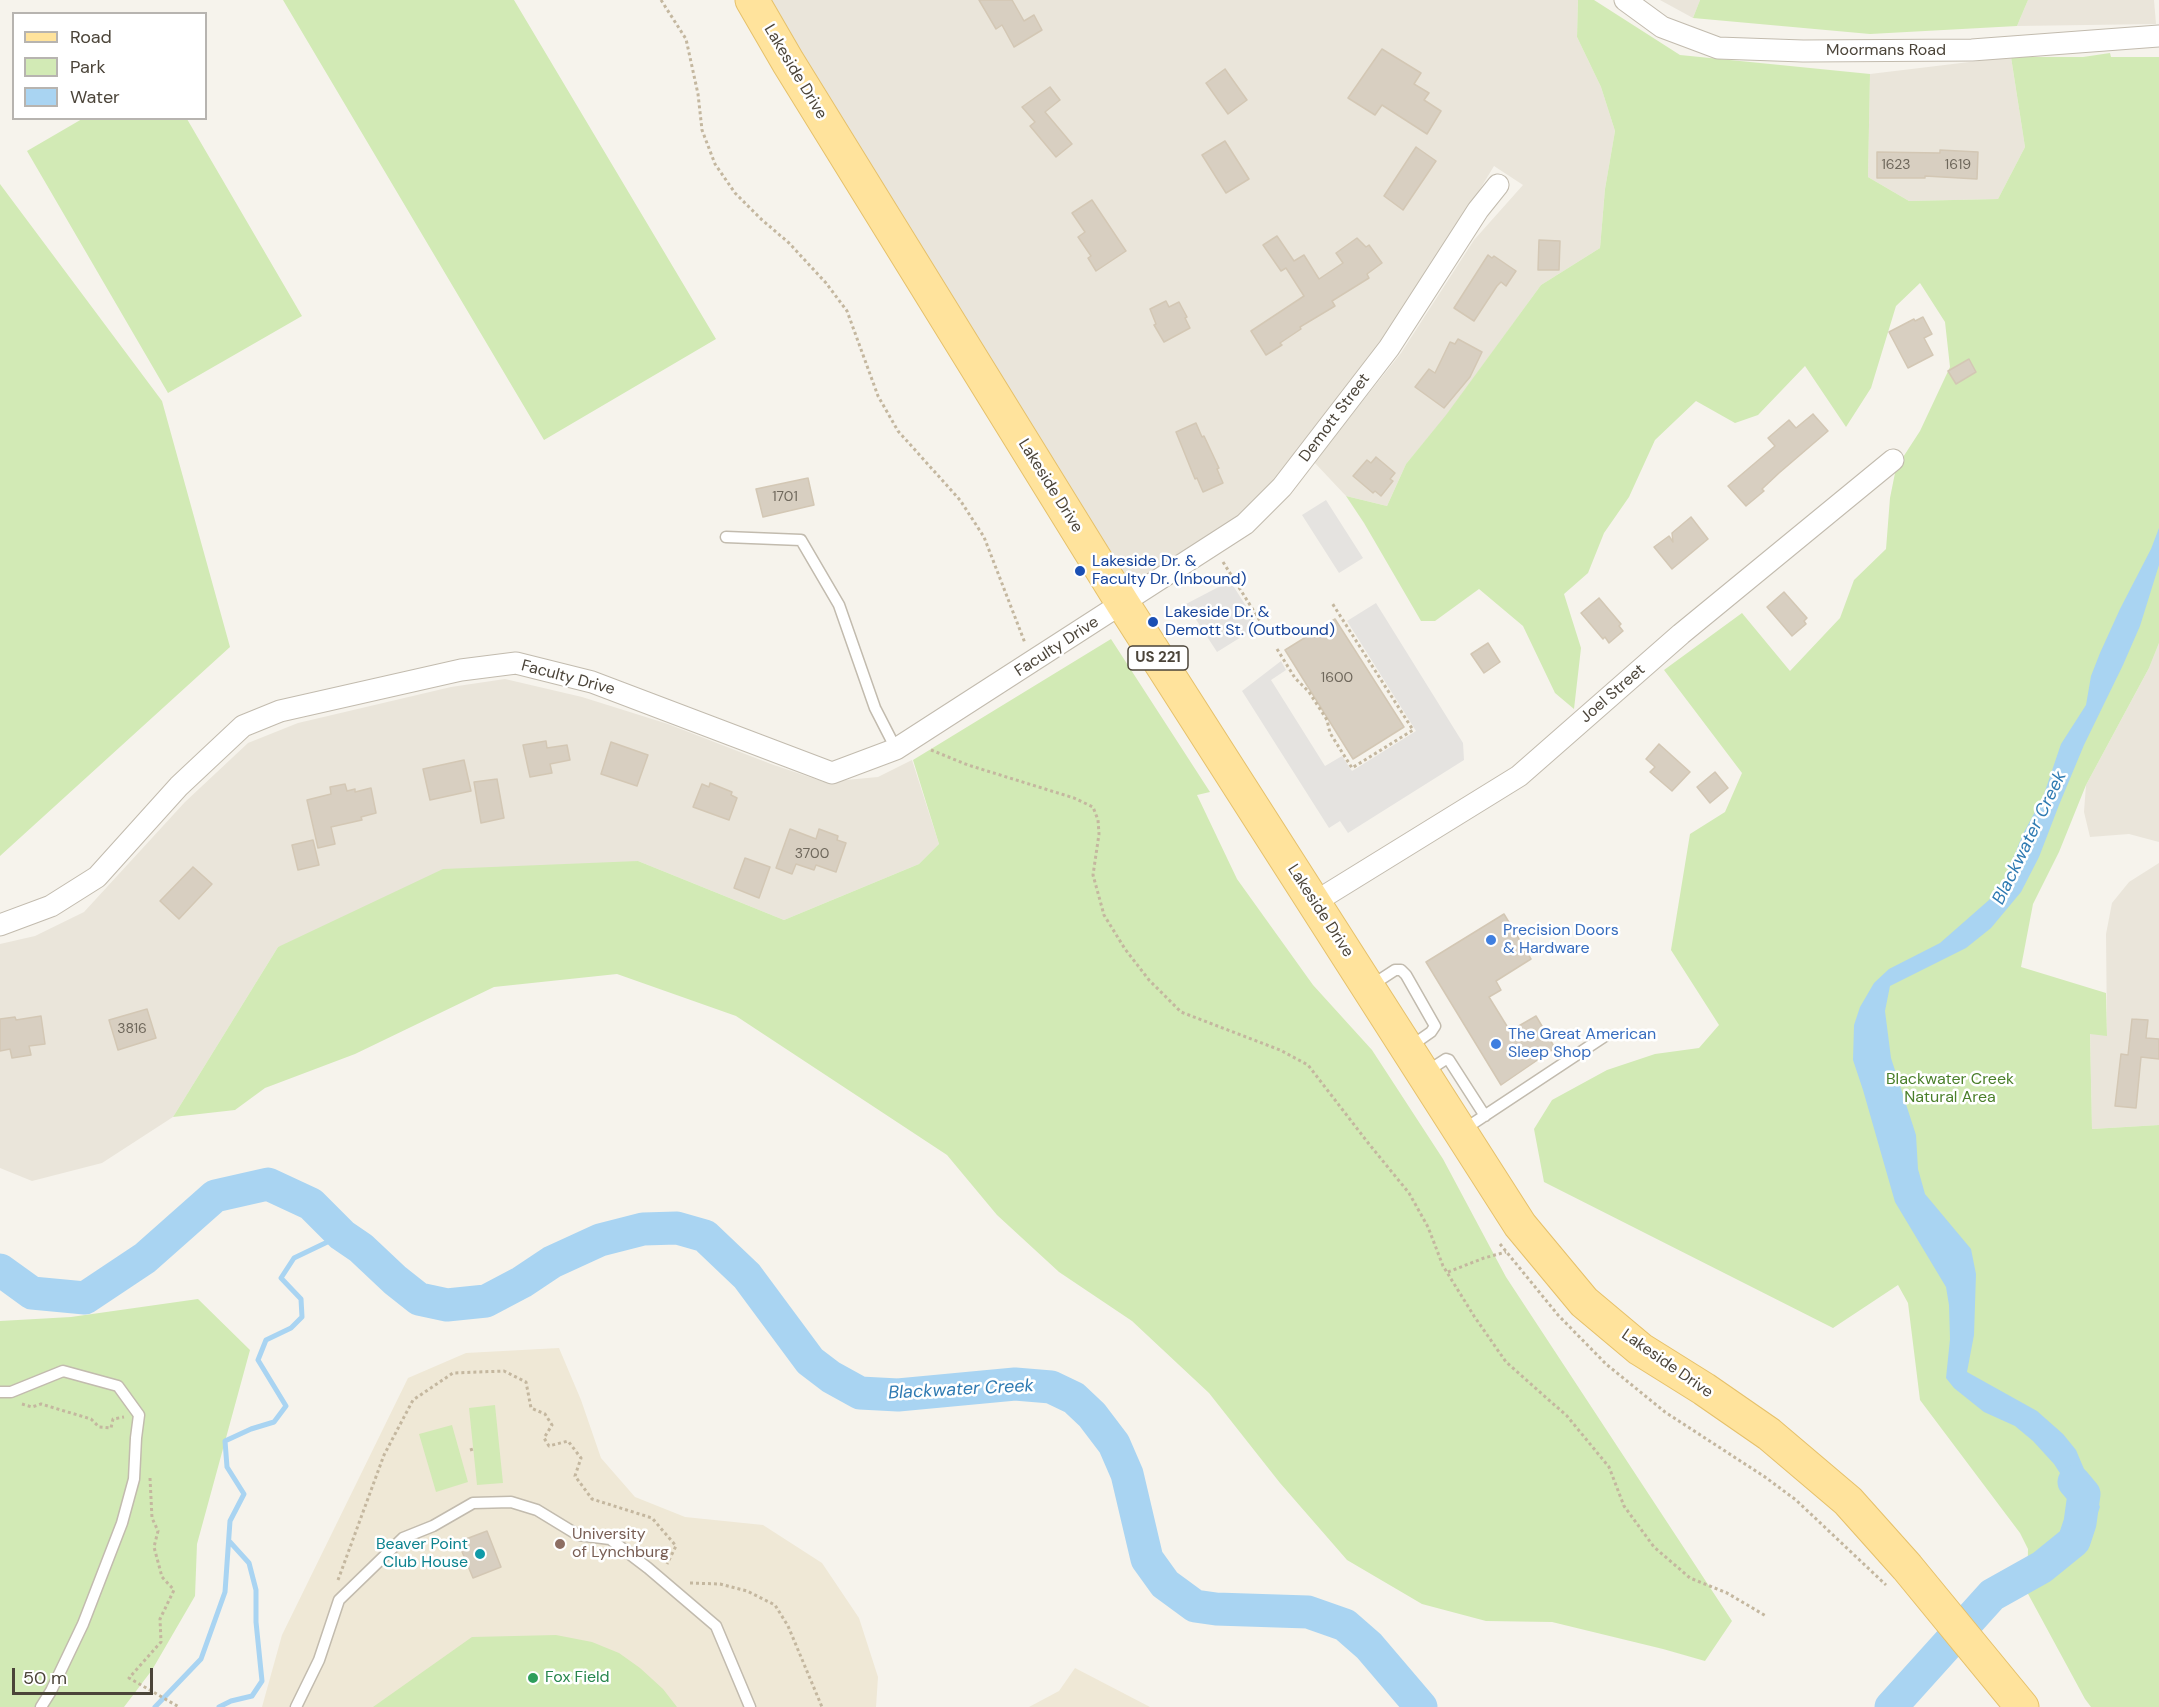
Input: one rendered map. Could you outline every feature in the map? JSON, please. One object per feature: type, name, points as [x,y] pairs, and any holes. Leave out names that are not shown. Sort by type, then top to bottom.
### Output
[{"type":"main road","name":"Lakeside Drive","points":[[752,0],[1123,604],[1415,1061],[1472,1124],[1520,1225],[1584,1302],[1640,1349],[1704,1389],[1769,1434],[1848,1501],[1907,1567],[2022,1707]]},
{"type":"street","name":"Moormans Road","points":[[1625,0],[1662,27],[1718,48],[1803,51],[1972,50],[2159,36]]},
{"type":"street","name":"Demott Street","points":[[1123,604],[1245,524],[1282,487],[1389,348],[1478,210],[1498,185]]},
{"type":"street","name":"Joel Street","points":[[1315,902],[1519,776],[1681,634],[1893,460]]},
{"type":"street","name":"Faculty Drive","points":[[0,925],[51,906],[98,877],[179,786],[243,726],[280,711],[461,670],[516,663],[592,681],[832,772],[896,749],[1123,604]]},
{"type":"lane","points":[[726,537],[801,540],[839,605],[876,708],[896,749]]},
{"type":"lane","points":[[1472,1124],[1605,1036]]},
{"type":"lane","points":[[0,1392],[11,1392],[63,1371],[118,1386],[140,1415],[136,1438],[134,1479],[122,1523],[83,1624],[41,1707]]},
{"type":"lane","points":[[296,1707],[319,1660],[339,1600],[403,1538],[433,1526],[473,1503],[511,1502],[537,1510],[578,1535],[610,1539],[716,1626],[750,1707]]},
{"type":"path","points":[[661,0],[686,39],[698,94],[702,130],[715,164],[735,193],[789,243],[826,283],[847,312],[878,396],[898,431],[960,500],[984,537],[1028,649]]},
{"type":"path","points":[[1219,555],[1267,632]]},
{"type":"path","points":[[1277,650],[1295,678],[1319,706],[1327,720],[1330,733],[1352,768],[1413,730],[1332,603]]},
{"type":"path","points":[[925,748],[968,765],[1074,798],[1093,807],[1098,820],[1093,875],[1104,915],[1125,949],[1149,980],[1181,1012],[1280,1050],[1308,1065],[1409,1193],[1428,1227],[1447,1272],[1506,1362],[1567,1416],[1609,1467],[1624,1506],[1654,1547],[1690,1578],[1727,1593],[1766,1616]]},
{"type":"path","points":[[1447,1272],[1506,1252]]},
{"type":"path","points":[[21,1404],[32,1407],[41,1404],[91,1419],[99,1428],[111,1428],[113,1419],[124,1417],[132,1419],[140,1415]]},
{"type":"path","points":[[150,1470],[152,1518],[158,1531],[154,1546],[162,1577],[174,1590],[160,1619],[161,1642],[129,1678],[179,1707]]},
{"type":"shaded area","points":[[769,0],[1578,0],[1577,37],[1601,87],[1615,131],[1605,189],[1600,248],[1541,285],[1446,416],[1406,464],[1387,506],[1346,496],[1314,462],[1401,353],[1474,240],[1523,185],[1494,166],[1404,315],[1292,464],[1247,512],[1151,576],[1126,577],[873,178]]},
{"type":"shaded area","points":[[1660,0],[1700,0],[1693,18]]},
{"type":"shaded area","points":[[2028,0],[2154,0],[2156,24],[2017,26]]},
{"type":"shaded area","points":[[2011,57],[2025,147],[1998,199],[1909,201],[1868,177],[1870,74]]},
{"type":"shaded area","points":[[1326,500],[1363,558],[1339,573],[1302,515]]},
{"type":"shaded area","points":[[1230,581],[1259,626],[1217,652],[1186,604]]},
{"type":"shaded area","points":[[1376,603],[1463,743],[1464,760],[1348,833],[1340,821],[1329,828],[1242,691],[1281,661],[1286,670],[1271,680],[1325,766],[1342,756],[1352,771],[1416,731],[1347,621]]},
{"type":"shaded area","points":[[2159,643],[2159,842],[2129,834],[2090,837],[2084,812],[2086,785],[2149,668]]},
{"type":"shaded area","points":[[505,679],[582,697],[668,724],[824,782],[878,777],[912,760],[939,844],[919,864],[784,920],[638,861],[278,947],[173,1117],[102,1163],[32,1181],[0,1168],[0,944],[35,936],[84,912],[185,802],[248,743],[298,723],[451,687]]},
{"type":"shaded area","points":[[2159,863],[2159,1125],[2092,1129],[2090,1033],[2107,1035],[2106,934],[2112,903],[2129,882]]},
{"type":"shaded area","name":"University of Lynchburg","points":[[559,1348],[581,1400],[601,1458],[635,1497],[685,1517],[763,1525],[822,1563],[859,1618],[878,1677],[876,1707],[262,1707],[282,1635],[408,1378],[466,1353]]},
{"type":"shaded area","points":[[1075,1668],[1150,1707],[1029,1707],[1059,1691]]},
{"type":"green space","points":[[283,0],[514,0],[716,339],[544,440]]},
{"type":"green space","name":"Blackwater Creek Natural Area","points":[[1578,0],[1594,0],[1680,55],[1870,74],[1868,177],[1909,201],[1998,199],[2025,147],[2011,57],[2083,57],[2110,53],[2111,57],[2159,57],[2159,643],[2149,668],[2086,785],[2059,852],[2033,904],[2021,967],[2106,993],[2107,1036],[2090,1034],[2092,1129],[2159,1125],[2159,1707],[2091,1707],[2085,1699],[2027,1592],[2028,1549],[2020,1533],[1920,1400],[1908,1303],[1898,1285],[1833,1328],[1544,1182],[1534,1129],[1552,1100],[1607,1070],[1655,1054],[1699,1048],[1719,1025],[1671,950],[1690,834],[1725,812],[1742,773],[1664,670],[1742,613],[1790,671],[1840,618],[1854,580],[1886,549],[1890,498],[1896,468],[1920,431],[1950,367],[1945,322],[1920,283],[1896,306],[1871,388],[1846,427],[1805,366],[1758,415],[1735,423],[1696,401],[1655,440],[1629,497],[1604,533],[1588,573],[1564,594],[1581,648],[1574,709],[1555,693],[1523,626],[1479,589],[1435,621],[1421,621],[1346,496],[1387,506],[1406,464],[1446,415],[1541,285],[1600,248],[1605,189],[1615,131],[1601,87],[1577,37]]},
{"type":"green space","points":[[1700,0],[2028,0],[2017,26],[1870,34],[1693,18]]},
{"type":"green space","points":[[80,120],[188,120],[302,316],[168,393],[27,151]]},
{"type":"green space","points":[[0,184],[162,401],[230,647],[0,856]]},
{"type":"green space","points":[[1111,639],[1210,792],[1197,795],[1237,879],[1313,985],[1372,1050],[1443,1159],[1506,1277],[1732,1621],[1705,1661],[1552,1622],[1486,1621],[1422,1604],[1347,1560],[1280,1483],[1209,1393],[1132,1321],[1059,1272],[997,1215],[947,1155],[736,1016],[617,974],[494,987],[355,1054],[265,1088],[235,1110],[173,1117],[278,947],[443,869],[638,861],[784,920],[919,864],[939,844],[913,760]]},
{"type":"green space","points":[[198,1299],[250,1350],[197,1544],[195,1596],[152,1670],[124,1707],[0,1707],[0,1321],[71,1317]]},
{"type":"green space","points":[[495,1405],[503,1483],[477,1485],[469,1408]]},
{"type":"green space","points":[[452,1425],[468,1482],[436,1492],[419,1434]]},
{"type":"green space","name":"Fox Field","points":[[556,1635],[592,1642],[619,1653],[663,1689],[677,1707],[373,1707],[472,1637]]},
{"type":"water","points":[[2159,528],[2159,565],[2140,626],[2084,745],[2039,857],[2021,892],[1991,928],[1966,948],[1890,986],[1885,1011],[1891,1058],[1916,1135],[1918,1169],[1925,1194],[1971,1249],[1976,1274],[1974,1335],[1967,1372],[2037,1411],[2063,1434],[2076,1450],[2100,1507],[2090,1533],[2073,1517],[2075,1496],[2054,1464],[2033,1441],[2015,1426],[1984,1412],[1954,1388],[1946,1378],[1950,1339],[1946,1287],[1895,1202],[1853,1060],[1854,1025],[1860,1007],[1874,983],[1889,969],[1940,943],[1989,900],[2002,885],[2023,834],[2043,797],[2061,744],[2086,705],[2091,676],[2100,653]]},
{"type":"building","points":[[979,0],[1012,0],[1024,21],[1034,15],[1042,30],[1014,47],[1002,25],[996,29]]},
{"type":"building","points":[[1382,49],[1421,73],[1414,84],[1429,93],[1424,100],[1441,111],[1427,134],[1382,105],[1375,115],[1348,98]]},
{"type":"building","points":[[1225,69],[1247,100],[1228,114],[1206,83]]},
{"type":"building","points":[[1050,87],[1060,100],[1045,112],[1072,144],[1056,157],[1030,126],[1035,122],[1022,107]]},
{"type":"building","points":[[1225,141],[1249,179],[1226,193],[1202,155]]},
{"type":"building","points":[[1416,147],[1436,161],[1403,210],[1384,196]]},
{"type":"building","points":[[1940,150],[1978,152],[1977,179],[1925,176],[1925,178],[1877,178],[1877,152],[1940,153]]},
{"type":"building","points":[[1092,200],[1126,251],[1096,271],[1088,258],[1091,256],[1078,237],[1085,232],[1072,213]]},
{"type":"building","points":[[1277,236],[1294,261],[1304,255],[1319,279],[1343,263],[1336,253],[1357,238],[1366,247],[1369,245],[1382,263],[1367,274],[1369,278],[1332,301],[1335,306],[1300,327],[1301,329],[1280,343],[1282,345],[1266,355],[1251,331],[1304,296],[1286,268],[1281,271],[1263,245]]},
{"type":"building","points":[[1539,240],[1560,241],[1559,270],[1538,270]]},
{"type":"building","points":[[1488,255],[1492,258],[1494,256],[1516,271],[1506,286],[1501,282],[1497,286],[1474,321],[1454,308]]},
{"type":"building","points":[[1166,301],[1169,307],[1179,302],[1190,328],[1164,342],[1154,325],[1156,324],[1150,309]]},
{"type":"building","points":[[1923,317],[1932,334],[1924,338],[1933,355],[1908,368],[1889,332],[1914,319],[1915,321]]},
{"type":"building","points":[[1458,339],[1482,352],[1470,377],[1444,408],[1415,387],[1429,369],[1435,373],[1450,342],[1455,344]]},
{"type":"building","points":[[1969,359],[1976,372],[1956,384],[1948,371]]},
{"type":"building","points":[[1813,414],[1828,431],[1779,473],[1762,489],[1764,491],[1746,506],[1728,486],[1775,446],[1768,438],[1789,420],[1796,428]]},
{"type":"building","points":[[1196,423],[1219,468],[1217,469],[1223,483],[1203,492],[1197,478],[1195,479],[1176,432]]},
{"type":"building","points":[[1376,457],[1395,473],[1390,479],[1393,481],[1381,496],[1375,491],[1373,493],[1353,476],[1367,460],[1371,463]]},
{"type":"building","points":[[808,478],[814,505],[763,517],[756,489]]},
{"type":"building","points":[[1691,517],[1708,539],[1672,569],[1654,547],[1669,536],[1673,542],[1672,533]]},
{"type":"building","points":[[1784,592],[1807,618],[1804,621],[1806,624],[1792,636],[1767,607]]},
{"type":"building","points":[[1599,598],[1621,624],[1619,626],[1623,631],[1609,643],[1581,613]]},
{"type":"building","points":[[1335,619],[1404,727],[1353,759],[1285,650]]},
{"type":"building","points":[[1488,643],[1500,662],[1484,673],[1471,654]]},
{"type":"building","points":[[546,741],[547,748],[567,745],[570,760],[550,764],[552,773],[530,777],[523,745]]},
{"type":"building","points":[[611,742],[648,755],[637,786],[601,774]]},
{"type":"building","points":[[1659,744],[1690,772],[1672,791],[1650,772],[1655,767],[1646,759]]},
{"type":"building","points":[[464,760],[471,791],[430,800],[423,769]]},
{"type":"building","points":[[1715,772],[1728,788],[1710,803],[1697,787]]},
{"type":"building","points":[[497,779],[504,818],[481,823],[474,782]]},
{"type":"building","points":[[710,783],[732,792],[731,795],[737,798],[729,820],[693,807],[702,784],[709,787]]},
{"type":"building","points":[[345,784],[347,791],[355,789],[355,792],[371,788],[376,813],[361,817],[362,820],[331,827],[335,844],[318,848],[307,800],[331,794],[330,787]]},
{"type":"building","points":[[790,829],[816,839],[819,829],[838,836],[837,840],[846,843],[836,872],[816,865],[814,870],[796,864],[792,874],[776,868]]},
{"type":"building","points":[[313,840],[319,865],[298,870],[292,845]]},
{"type":"building","points":[[745,858],[770,867],[759,898],[734,888]]},
{"type":"building","points":[[193,867],[212,884],[179,919],[160,901]]},
{"type":"building","points":[[1504,914],[1531,959],[1496,981],[1501,990],[1489,997],[1510,1031],[1536,1016],[1555,1048],[1501,1085],[1426,962]]},
{"type":"building","points":[[147,1009],[156,1038],[118,1050],[109,1020]]},
{"type":"building","points":[[41,1016],[45,1044],[29,1046],[31,1055],[12,1058],[10,1049],[0,1051],[0,1019],[15,1017],[16,1020]]},
{"type":"building","points":[[2132,1019],[2148,1020],[2146,1038],[2159,1039],[2159,1059],[2141,1057],[2136,1108],[2115,1106],[2121,1054],[2128,1055]]},
{"type":"building","name":"Beaver Point Club House","points":[[487,1531],[501,1567],[473,1578],[458,1542]]},
{"type":"waterway","name":"Blackwater Creek","points":[[0,1270],[32,1293],[85,1298],[145,1258],[215,1196],[268,1184],[311,1204],[342,1235],[361,1248],[419,1299],[447,1305],[486,1301],[522,1282],[552,1262],[600,1240],[643,1229],[677,1228],[705,1236],[747,1276],[810,1361],[831,1377],[860,1393],[898,1395],[1015,1384],[1051,1387],[1074,1398],[1092,1415],[1114,1444],[1127,1474],[1147,1559],[1165,1584],[1195,1606],[1216,1609],[1308,1612],[1345,1625],[1369,1646],[1421,1707]]},
{"type":"waterway","points":[[155,1707],[201,1659],[225,1592],[230,1521],[244,1494],[227,1467],[225,1441],[274,1422],[286,1406],[258,1360],[266,1340],[291,1328],[302,1317],[301,1299],[281,1278],[294,1258],[342,1235]]},
{"type":"waterway","name":"Blackwater Creek","points":[[1891,1707],[1992,1595],[2042,1567],[2074,1541],[2080,1523],[2084,1494],[2074,1482]]},
{"type":"waterway","points":[[219,1707],[231,1701],[252,1696],[262,1681],[256,1622],[256,1590],[249,1563],[230,1542]]},
{"type":"place","name":"Lakeside Dr. & Faculty Dr. (Inbound)","points":[[1080,571]]},
{"type":"place","name":"Lakeside Dr. & Demott St. (Outbound)","points":[[1153,622]]},
{"type":"place","name":"Precision Doors & Hardware","points":[[1491,940]]},
{"type":"place","name":"The Great American Sleep Shop","points":[[1496,1044]]},
{"type":"place","name":"University of Lynchburg","points":[[560,1544]]},
{"type":"place","name":"Beaver Point Club House","points":[[480,1554]]},
{"type":"place","name":"Fox Field","points":[[533,1678]]}]
